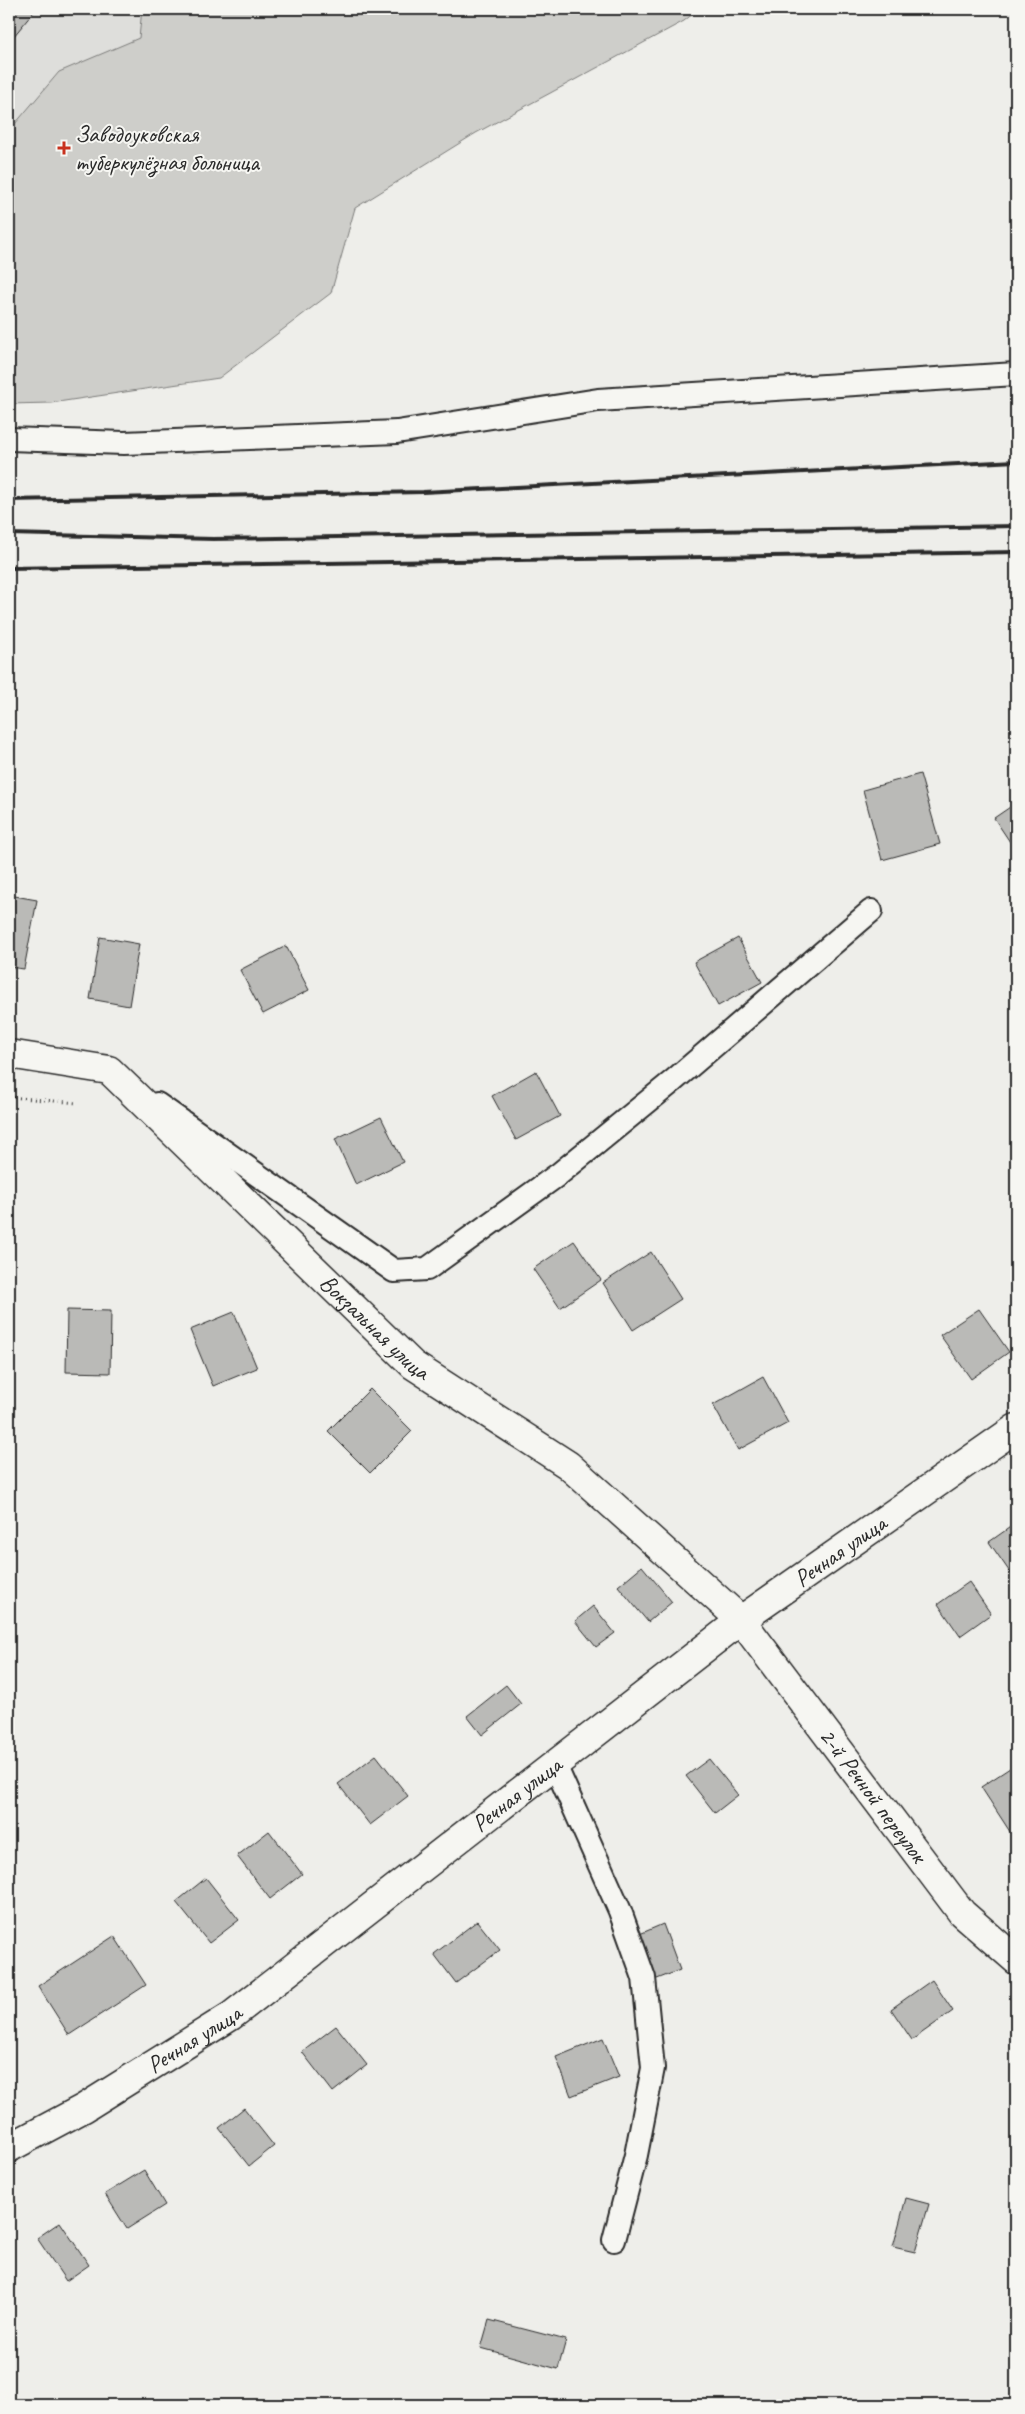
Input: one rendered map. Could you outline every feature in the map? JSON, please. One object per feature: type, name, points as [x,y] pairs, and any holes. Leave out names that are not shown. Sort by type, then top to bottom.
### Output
[{"type":"street","points":[[9,1054],[109,1070]]},
{"type":"street","name":"Вокзальная улица","points":[[109,1070],[413,1365],[568,1465],[741,1620]]},
{"type":"street","name":"Речная улица","points":[[9,2148],[84,2108],[231,2016],[741,1620],[1016,1428]]},
{"type":"street","name":"2-й Речной переулок","points":[[741,1620],[962,1913],[1016,1960]]},
{"type":"lane","points":[[9,440],[124,443],[397,432],[598,400],[1016,374]]},
{"type":"lane","points":[[109,1070],[394,1271],[427,1269],[567,1168],[673,1081],[871,911]]},
{"type":"lane","points":[[555,1765],[620,1911],[644,1978],[653,2068],[636,2155],[614,2240]]},
{"type":"shaded area","name":"Заводоуковская туберкулёзная больница","points":[[9,9],[230,9],[9,288]]},
{"type":"shaded area","points":[[142,9],[699,9],[684,21],[476,133],[355,208],[331,293],[219,378],[51,403],[9,404],[9,131],[59,72],[139,38]]},
{"type":"building","points":[[9,9],[36,9],[9,42]]},
{"type":"building","points":[[920,774],[940,844],[882,860],[863,790]]},
{"type":"building","points":[[1016,803],[1016,851],[994,818]]},
{"type":"building","points":[[9,895],[37,900],[24,969],[9,967]]},
{"type":"building","points":[[100,937],[139,944],[129,1006],[90,999]]},
{"type":"building","points":[[738,938],[762,982],[718,1006],[694,962]]},
{"type":"building","points":[[286,946],[309,990],[263,1014],[240,970]]},
{"type":"building","points":[[536,1071],[560,1116],[516,1140],[492,1096]]},
{"type":"building","points":[[381,1117],[403,1162],[356,1185],[335,1139]]},
{"type":"building","points":[[574,1241],[601,1280],[560,1308],[533,1269]]},
{"type":"building","points":[[651,1252],[681,1299],[633,1330],[603,1283]]},
{"type":"building","points":[[979,1309],[1009,1352],[971,1379],[940,1335]]},
{"type":"building","points":[[67,1310],[111,1311],[110,1373],[66,1372]]},
{"type":"building","points":[[234,1312],[257,1368],[213,1386],[190,1330]]},
{"type":"building","points":[[763,1377],[788,1423],[738,1450],[713,1405]]},
{"type":"building","points":[[370,1389],[412,1431],[370,1473],[328,1431]]},
{"type":"building","points":[[1016,1523],[1016,1581],[989,1542]]},
{"type":"building","points":[[642,1566],[672,1602],[648,1622],[618,1586]]},
{"type":"building","points":[[969,1582],[991,1614],[960,1636],[938,1604]]},
{"type":"building","points":[[593,1606],[615,1633],[596,1647],[575,1621]]},
{"type":"building","points":[[506,1685],[521,1704],[482,1735],[467,1716]]},
{"type":"building","points":[[376,1755],[408,1796],[370,1825],[338,1784]]},
{"type":"building","points":[[709,1759],[738,1795],[715,1813],[686,1776]]},
{"type":"building","points":[[1016,1764],[1016,1841],[981,1787]]},
{"type":"building","points":[[269,1831],[302,1874],[270,1899],[237,1856]]},
{"type":"building","points":[[206,1878],[239,1920],[209,1943],[176,1902]]},
{"type":"building","points":[[477,1921],[500,1950],[456,1983],[434,1954]]},
{"type":"building","points":[[663,1924],[680,1970],[652,1981],[635,1936]]},
{"type":"building","points":[[114,1936],[146,1985],[69,2035],[38,1986]]},
{"type":"building","points":[[932,1980],[953,2011],[912,2040],[891,2009]]},
{"type":"building","points":[[336,2026],[367,2065],[333,2092],[302,2052]]},
{"type":"building","points":[[603,2038],[619,2077],[571,2096],[556,2057]]},
{"type":"building","points":[[244,2108],[274,2146],[249,2166],[219,2128]]},
{"type":"building","points":[[144,2170],[165,2205],[127,2229],[105,2194]]},
{"type":"building","points":[[906,2198],[929,2204],[915,2252],[893,2247]]},
{"type":"building","points":[[60,2222],[89,2265],[66,2281],[37,2238]]},
{"type":"building","points":[[489,2320],[566,2340],[558,2369],[481,2348]]},
{"type":"railway","points":[[9,500],[423,492],[1016,461]]},
{"type":"railway","points":[[9,534],[213,539],[1016,526]]},
{"type":"railway","points":[[9,568],[1016,552]]},
{"type":"place","name":"Заводоуковская туберкулёзная больница","points":[[64,148]]}]
